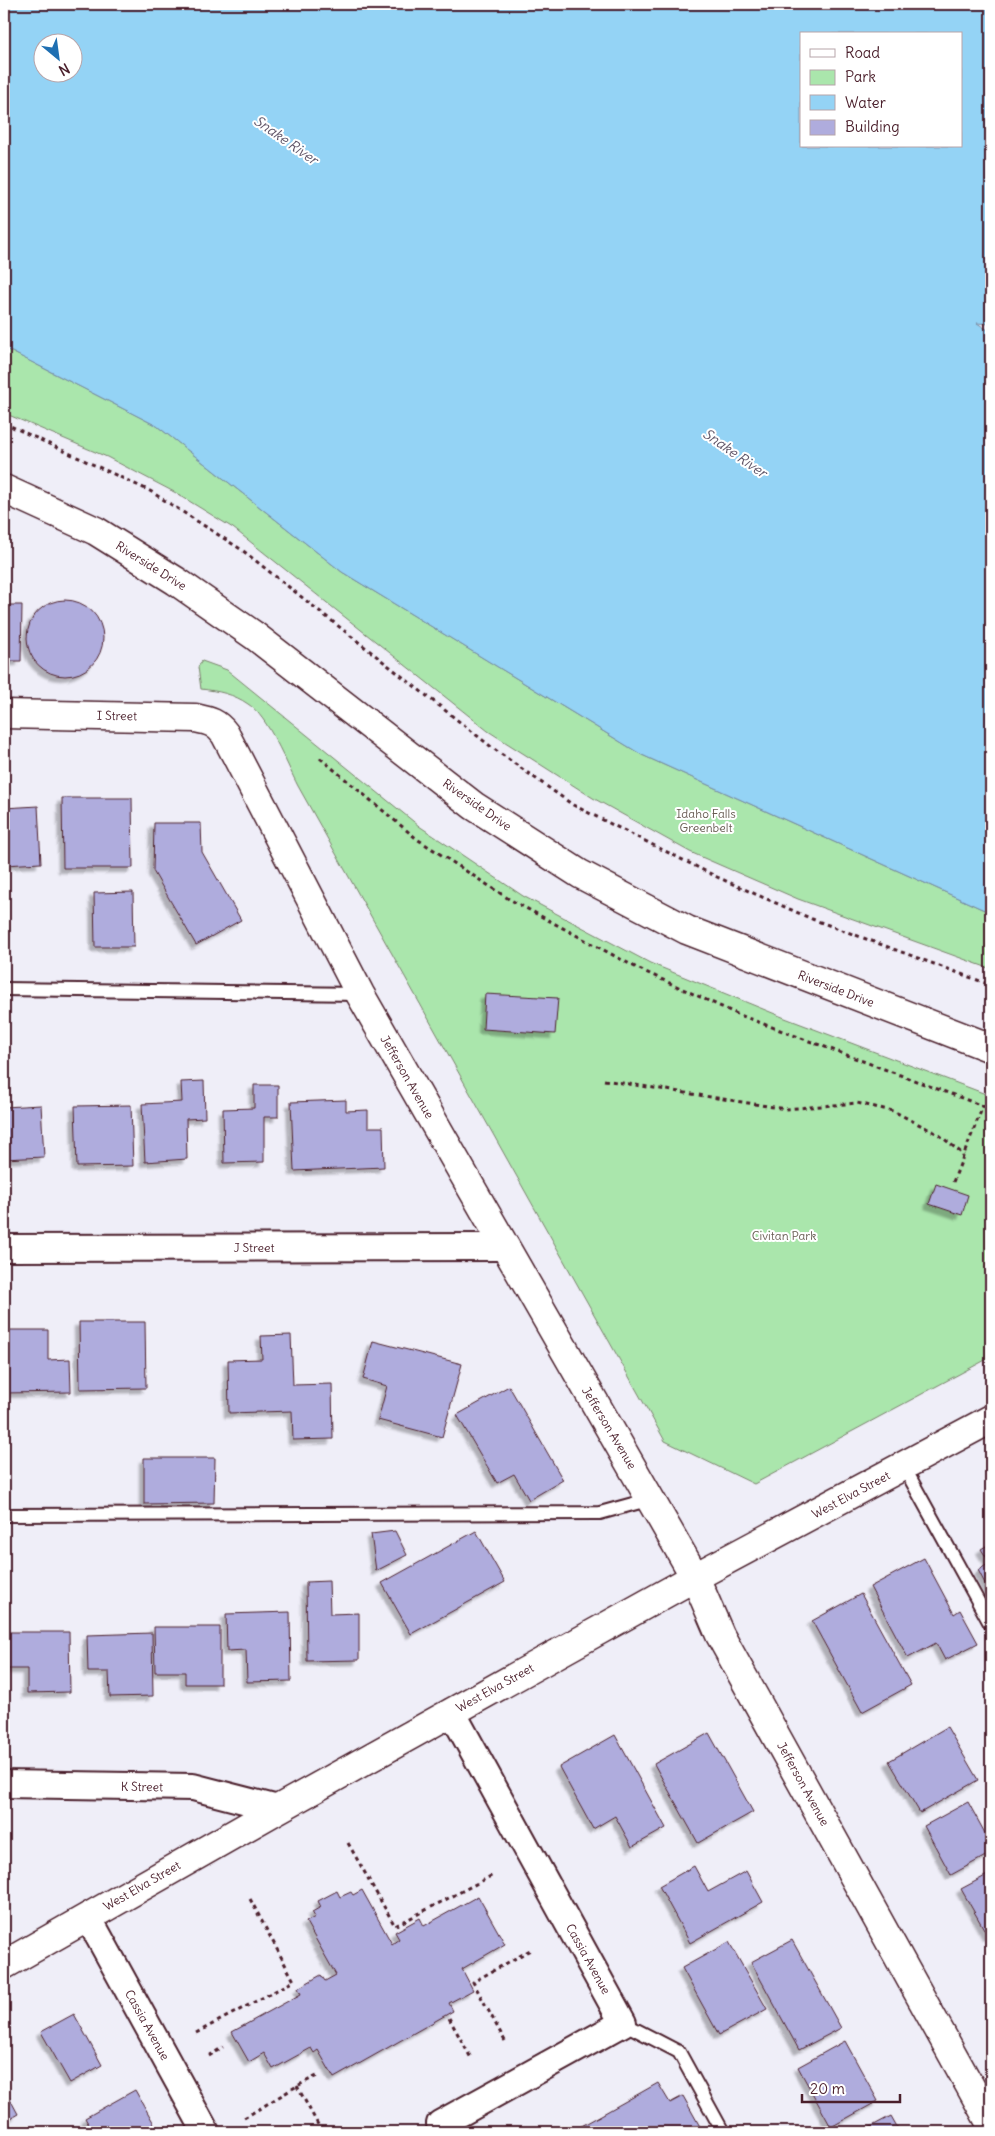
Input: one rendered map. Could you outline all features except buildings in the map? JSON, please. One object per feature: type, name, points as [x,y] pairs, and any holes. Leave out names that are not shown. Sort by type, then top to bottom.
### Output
[{"type":"street","name":"Riverside Drive","points":[[4,488],[96,531],[176,581],[255,636],[474,806],[580,874],[687,930],[991,1048]]},
{"type":"street","name":"I Street","points":[[4,714],[195,718],[218,725],[225,734]]},
{"type":"street","name":"Jefferson Avenue","points":[[225,734],[360,994],[695,1577],[720,1635],[991,2124]]},
{"type":"street","name":"J Street","points":[[4,1248],[505,1248]]},
{"type":"street","name":"West Elva Street","points":[[4,1966],[278,1809],[695,1577],[904,1467],[991,1418]]},
{"type":"street","name":"Cassia Avenue","points":[[452,1712],[623,2023]]},
{"type":"street","name":"K Street","points":[[4,1784],[193,1787],[278,1809]]},
{"type":"street","name":"Cassia Avenue","points":[[88,1917],[206,2132]]},
{"type":"street","points":[[436,2129],[623,2023]]},
{"type":"lane","points":[[4,989],[360,994]]},
{"type":"lane","points":[[904,1467],[991,1625]]},
{"type":"lane","points":[[4,1516],[600,1513],[651,1499]]},
{"type":"lane","points":[[623,2023],[679,2052],[723,2132]]},
{"type":"path","points":[[4,423],[150,491],[242,550],[494,749],[573,804],[717,877],[812,919],[991,986]]},
{"type":"path","points":[[320,758],[417,839],[509,899],[637,968],[737,1014],[991,1109]]},
{"type":"path","points":[[604,1080],[786,1109],[857,1103],[893,1111],[938,1134],[964,1155]]},
{"type":"path","points":[[953,1182],[983,1106]]},
{"type":"path","points":[[348,1843],[395,1926],[493,1875]]},
{"type":"path","points":[[196,2033],[294,1980],[249,1897]]},
{"type":"path","points":[[505,2041],[473,1982],[532,1949]]},
{"type":"path","points":[[449,2018],[472,2060]]},
{"type":"path","points":[[209,2056],[223,2047]]},
{"type":"path","points":[[244,2118],[317,2076]]},
{"type":"path","points":[[297,2086],[322,2132]]},
{"type":"green space","name":"Idaho Falls Greenbelt","points":[[4,348],[157,426],[342,572],[642,755],[991,913],[991,969],[798,899],[690,852],[593,798],[488,731],[233,528],[176,493],[107,457],[4,413]]},
{"type":"green space","name":"Civitan Park","points":[[202,661],[227,670],[419,826],[523,896],[650,963],[785,1018],[991,1096],[991,1357],[754,1484],[665,1441],[298,786],[270,730],[255,710],[243,701],[226,694],[201,689],[198,667]]},
{"type":"water","name":"Snake River","points":[[4,4],[982,4],[991,8],[991,324],[977,323],[991,332],[991,913],[642,755],[342,572],[157,426],[4,348]]}]
